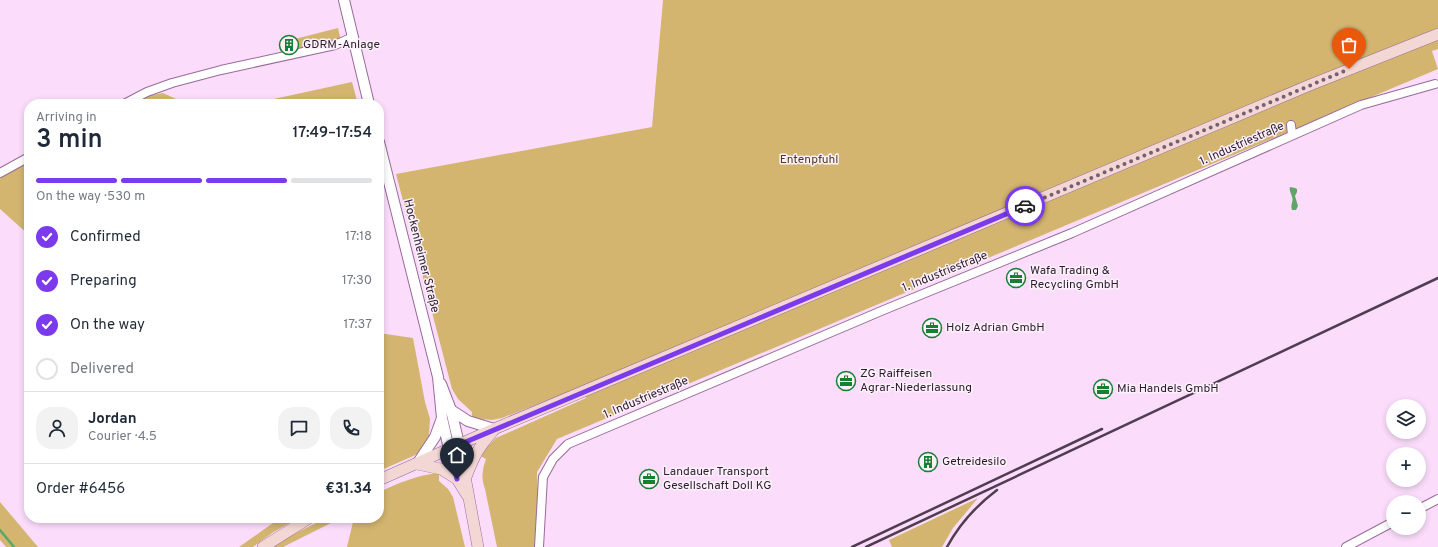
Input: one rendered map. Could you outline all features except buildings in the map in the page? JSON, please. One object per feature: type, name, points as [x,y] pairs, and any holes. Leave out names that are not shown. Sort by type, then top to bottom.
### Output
[{"type":"main road","points":[[384,478],[494,429],[1302,88],[1438,34]]},
{"type":"main road","points":[[417,464],[441,469],[461,478],[480,445],[494,429]]},
{"type":"main road","name":"Hockenheimer Straße","points":[[459,444],[461,478]]},
{"type":"main road","name":"Hockenheimer Straße","points":[[449,449],[469,499],[478,547]]},
{"type":"main road","points":[[263,547],[301,523]]},
{"type":"street","points":[[344,0],[368,99]]},
{"type":"street","points":[[134,99],[147,92],[172,83],[221,70],[335,45],[353,37]]},
{"type":"street","name":"1. Industriestraße","points":[[539,547],[543,476],[553,459],[568,444],[886,309],[1072,233],[1362,105],[1435,84]]},
{"type":"street","points":[[1291,125],[1292,135]]},
{"type":"street","points":[[0,173],[24,160]]},
{"type":"street","name":"Hockenheimer Straße","points":[[384,162],[438,376],[451,410],[459,444]]},
{"type":"street","name":"Hockenheimer Straße","points":[[438,376],[442,418],[449,449]]},
{"type":"street","points":[[451,410],[468,421],[494,429]]},
{"type":"street","points":[[417,464],[435,437],[442,418]]},
{"type":"street","points":[[1426,505],[1438,499]]},
{"type":"street","points":[[1346,547],[1386,526]]},
{"type":"green space","name":"Entenpfuhl","points":[[663,0],[1438,0],[1438,49],[1432,51],[1438,69],[557,439],[537,472],[538,497],[536,547],[497,547],[483,481],[483,471],[486,459],[479,455],[496,438],[586,398],[581,387],[502,418],[492,420],[472,418],[472,412],[458,399],[452,389],[396,174],[652,127]]},
{"type":"green space","points":[[338,28],[341,41],[281,54],[279,43]]},
{"type":"green space","points":[[352,82],[357,99],[274,99]]},
{"type":"green space","points":[[163,93],[176,99],[141,99],[147,96]]},
{"type":"green space","points":[[24,164],[24,231],[0,209],[0,177]]},
{"type":"green space","points":[[384,334],[413,338],[425,402],[430,419],[429,434],[431,438],[419,453],[384,469]]},
{"type":"green space","points":[[439,473],[439,481],[448,489],[453,497],[465,547],[347,547],[353,523],[384,523],[384,490],[431,474]]},
{"type":"green space","points":[[978,498],[953,528],[942,547],[892,547],[889,540]]},
{"type":"green space","points":[[0,502],[38,547],[6,547],[0,540]]},
{"type":"green space","points":[[273,523],[289,523],[272,533],[253,547],[239,547]]},
{"type":"green space","points":[[316,523],[331,523],[283,547],[272,547]]},
{"type":"shaded area","points":[[1290,187],[1297,189],[1295,196],[1298,206],[1296,210],[1292,210]]},
{"type":"waterway","points":[[0,530],[14,547]]},
{"type":"railway","points":[[866,547],[1438,278]]},
{"type":"railway","points":[[852,547],[1102,429]]},
{"type":"railway","points":[[947,547],[969,516],[982,502],[997,490]]},
{"type":"way so far","points":[[1025,206],[1349,69]]},
{"type":"place","name":"GDRM-Anlage","points":[[289,45]]},
{"type":"place","name":"Wafa Trading & Recycling GmbH","points":[[1016,278]]},
{"type":"place","name":"Holz Adrian GmbH","points":[[932,328]]},
{"type":"place","name":"ZG Raiffeisen Agrar-Niederlassung","points":[[846,381]]},
{"type":"place","name":"Mia Handels GmbH","points":[[1103,389]]},
{"type":"place","name":"Getreidesilo","points":[[928,462]]},
{"type":"place","name":"Landauer Transport Gesellschaft Doll KG","points":[[649,479]]},
{"type":"route","points":[[457,479],[449,449],[1025,206]]}]
